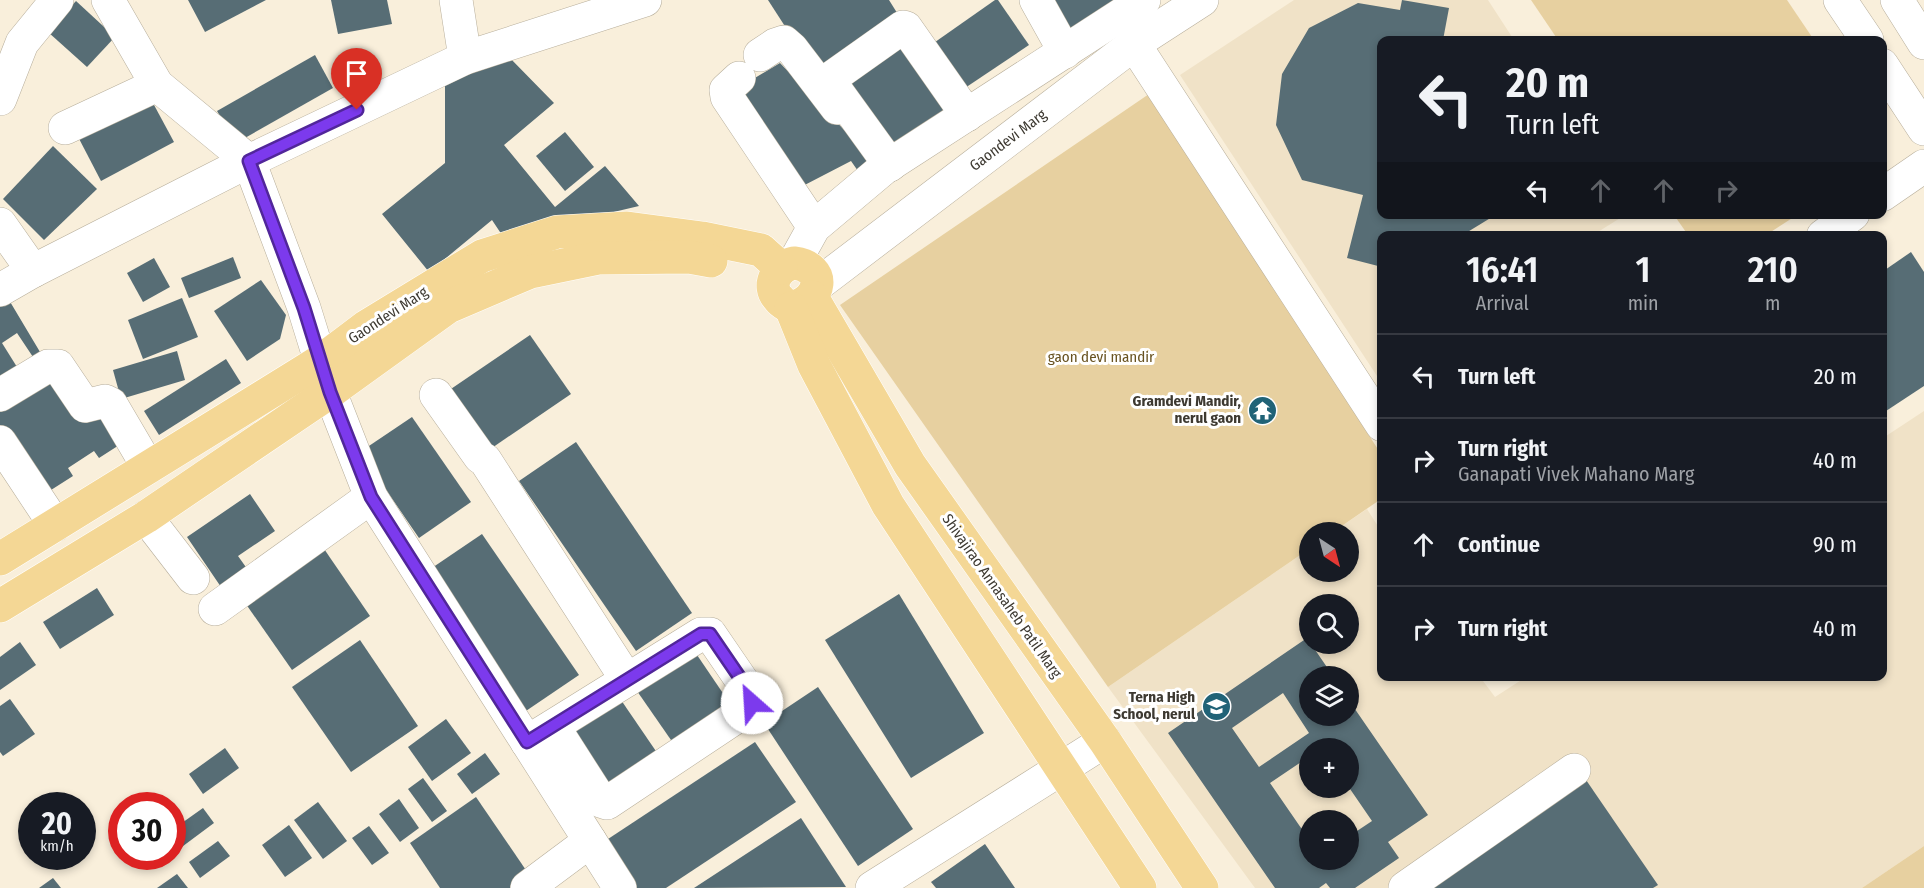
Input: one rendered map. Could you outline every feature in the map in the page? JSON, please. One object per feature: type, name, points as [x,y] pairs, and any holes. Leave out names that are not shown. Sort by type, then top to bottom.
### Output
[{"type":"main road","name":"Gaondevi Marg","points":[[0,559],[322,360],[367,326],[482,256],[557,232],[627,228],[702,238],[761,250],[795,283]]},
{"type":"main road","name":"Gaondevi Marg","points":[[0,606],[146,517],[330,392],[448,307],[530,272],[598,258],[689,257],[795,283]]},
{"type":"main road","name":"Shivajirao Annasaheb Patil Marg","points":[[795,283],[910,465],[1105,741],[1202,888]]},
{"type":"main road","points":[[795,283],[814,365],[888,505],[1140,888]]},
{"type":"street","points":[[0,99],[22,43],[57,0]]},
{"type":"street","points":[[108,0],[157,85],[249,161],[322,360],[330,392],[371,497],[540,734],[601,801],[608,803],[748,709],[752,703],[751,694],[710,634],[701,634],[540,734]]},
{"type":"street","points":[[456,0],[465,58]]},
{"type":"street","points":[[0,290],[249,161],[465,58],[645,0]]},
{"type":"street","points":[[1036,0],[1065,52]]},
{"type":"street","points":[[795,283],[814,227],[886,167],[1144,0]]},
{"type":"street","name":"Gaondevi Marg","points":[[795,283],[1134,44],[1202,0]]},
{"type":"street","points":[[1840,0],[1864,36]]},
{"type":"street","points":[[1897,0],[1924,43]]},
{"type":"street","points":[[886,167],[830,82],[831,78],[903,27],[906,28],[967,115]]},
{"type":"street","points":[[814,227],[727,97],[726,90],[775,45],[784,42],[792,49],[886,167]]},
{"type":"street","points":[[1134,44],[1377,417]]},
{"type":"street","points":[[1887,73],[1924,129]]},
{"type":"street","points":[[65,128],[157,85]]},
{"type":"street","points":[[1887,192],[1924,166]]},
{"type":"street","points":[[1830,231],[1846,219]]},
{"type":"street","points":[[0,224],[33,271]]},
{"type":"street","points":[[0,395],[48,366],[58,366],[86,406],[105,401],[111,404],[148,467]]},
{"type":"street","points":[[436,395],[480,457],[485,460],[627,680]]},
{"type":"street","points":[[0,442],[55,525]]},
{"type":"street","points":[[215,609],[371,497]]},
{"type":"street","points":[[146,517],[193,578]]},
{"type":"street","points":[[540,734],[590,841],[620,888]]},
{"type":"street","points":[[872,888],[1025,789],[1061,770],[1105,741]]},
{"type":"street","points":[[1405,888],[1574,770]]},
{"type":"street","points":[[527,888],[590,841]]},
{"type":"shaded area","points":[[1294,0],[1488,0],[1511,36],[1377,36],[1377,219],[1619,219],[1599,231],[1377,231],[1377,376],[1180,75]]},
{"type":"shaded area","points":[[1924,411],[1924,846],[1862,888],[1255,888],[1108,687],[1299,556],[1299,582],[1359,582],[1359,522],[1348,522],[1367,509],[1377,525],[1377,681],[1483,681],[1495,697],[1520,681],[1887,681],[1887,435]]},
{"type":"green space","points":[[1531,0],[1787,0],[1811,36],[1555,36]]},
{"type":"green space","name":"gaon devi mandir","points":[[1149,94],[1377,448],[1377,502],[1348,522],[1299,522],[1299,556],[1108,687],[840,305]]},
{"type":"green space","points":[[1677,219],[1791,219],[1772,231],[1685,231]]},
{"type":"green space","points":[[1924,846],[1924,888],[1862,888]]},
{"type":"building","points":[[188,0],[266,0],[205,32]]},
{"type":"building","points":[[331,0],[387,0],[392,24],[338,34]]},
{"type":"building","points":[[768,0],[889,0],[904,24],[819,79]]},
{"type":"building","points":[[998,0],[1029,45],[959,92],[928,47]]},
{"type":"building","points":[[1050,0],[1133,0],[1075,38]]},
{"type":"building","points":[[1402,0],[1449,8],[1444,36],[1377,36],[1377,219],[1489,219],[1469,231],[1377,231],[1377,266],[1347,258],[1363,195],[1302,180],[1276,125],[1282,74],[1309,28],[1358,3],[1400,10]]},
{"type":"building","points":[[76,1],[115,37],[87,67],[48,32]]},
{"type":"building","points":[[900,43],[954,117],[892,161],[839,86]]},
{"type":"building","points":[[315,55],[333,88],[236,143],[217,111]]},
{"type":"building","points":[[508,56],[554,103],[504,145],[555,207],[605,166],[639,206],[504,238],[492,220],[429,272],[382,214],[445,163],[445,75]]},
{"type":"building","points":[[780,63],[873,160],[858,171],[851,161],[795,190],[738,88]]},
{"type":"building","points":[[147,92],[174,142],[101,181],[75,131]]},
{"type":"building","points":[[565,132],[594,167],[565,191],[536,156]]},
{"type":"building","points":[[53,146],[97,189],[44,240],[3,199]]},
{"type":"building","points":[[1911,252],[1924,272],[1924,386],[1887,410],[1887,269]]},
{"type":"building","points":[[233,257],[241,278],[189,298],[181,278]]},
{"type":"building","points":[[154,258],[170,287],[143,302],[127,273]]},
{"type":"building","points":[[261,280],[286,315],[280,339],[247,361],[214,311]]},
{"type":"building","points":[[182,298],[198,337],[143,359],[128,320]]},
{"type":"building","points":[[9,300],[46,362],[0,386],[0,305]],"holes":[[[17,333],[33,357],[17,367],[2,343]]]},
{"type":"building","points":[[530,335],[571,394],[486,452],[445,393]]},
{"type":"building","points":[[177,351],[185,380],[121,399],[113,370]]},
{"type":"building","points":[[226,359],[241,383],[159,435],[144,411]]},
{"type":"building","points":[[51,371],[106,407],[127,440],[99,458],[94,451],[68,468],[73,476],[40,497],[0,435],[0,405]]},
{"type":"building","points":[[412,417],[471,502],[419,538],[360,452]]},
{"type":"building","points":[[576,442],[692,613],[636,651],[519,481]]},
{"type":"building","points":[[250,494],[275,531],[238,556],[248,570],[221,587],[187,537]]},
{"type":"building","points":[[482,534],[579,675],[520,715],[423,574]]},
{"type":"building","points":[[320,543],[370,616],[292,670],[241,597]]},
{"type":"building","points":[[97,588],[114,615],[60,649],[43,622]]},
{"type":"building","points":[[899,594],[984,733],[911,778],[825,640]]},
{"type":"building","points":[[360,640],[418,726],[351,772],[292,687]]},
{"type":"building","points":[[20,642],[36,665],[0,690],[0,657]]},
{"type":"building","points":[[1299,643],[1299,654],[1318,654],[1326,666],[1299,666],[1299,718],[1283,693],[1232,728],[1259,767],[1299,740],[1299,763],[1270,783],[1299,825],[1299,870],[1359,870],[1359,830],[1372,821],[1356,798],[1359,798],[1359,738],[1302,738],[1309,733],[1304,726],[1359,726],[1359,715],[1428,815],[1388,842],[1399,858],[1355,888],[1330,888],[1326,883],[1319,888],[1275,888],[1168,733]]},
{"type":"building","points":[[695,652],[737,714],[680,753],[637,691]]},
{"type":"building","points":[[818,687],[913,829],[858,866],[764,723]]},
{"type":"building","points":[[10,699],[35,734],[3,756],[0,752],[0,706]]},
{"type":"building","points":[[621,700],[662,760],[610,796],[569,736]]},
{"type":"building","points":[[446,719],[471,753],[432,781],[408,747]]},
{"type":"building","points":[[755,742],[796,802],[666,888],[636,888],[605,841]]},
{"type":"building","points":[[225,748],[239,768],[203,794],[189,774]]},
{"type":"building","points":[[485,753],[500,774],[472,794],[457,774]]},
{"type":"building","points":[[1584,777],[1658,885],[1653,888],[1422,888]]},
{"type":"building","points":[[423,778],[447,811],[432,822],[408,789]]},
{"type":"building","points":[[476,797],[532,879],[520,888],[440,888],[410,843]]},
{"type":"building","points":[[399,799],[419,828],[400,842],[379,814]]},
{"type":"building","points":[[318,802],[347,841],[323,859],[294,820]]},
{"type":"building","points":[[203,808],[214,823],[186,844],[186,820]]},
{"type":"building","points":[[801,818],[846,887],[694,888]]},
{"type":"building","points":[[289,825],[312,858],[285,877],[262,845]]},
{"type":"building","points":[[369,826],[389,853],[372,865],[352,838]]},
{"type":"building","points":[[218,841],[230,856],[200,878],[189,862]]},
{"type":"building","points":[[985,844],[1015,888],[936,888],[931,882]]},
{"type":"building","points":[[177,874],[188,888],[157,888]]},
{"type":"building","points":[[53,878],[61,888],[39,888]]},
{"type":"place","name":"Gramdevi Mandir, nerul gaon","points":[[1262,410]]},
{"type":"place","name":"Terna High School, nerul","points":[[1216,706]]},
{"type":"route","points":[[357,110],[249,161],[304,308],[322,360],[330,392],[371,497],[527,742],[701,634],[710,634],[717,642],[751,694],[752,703]]}]
